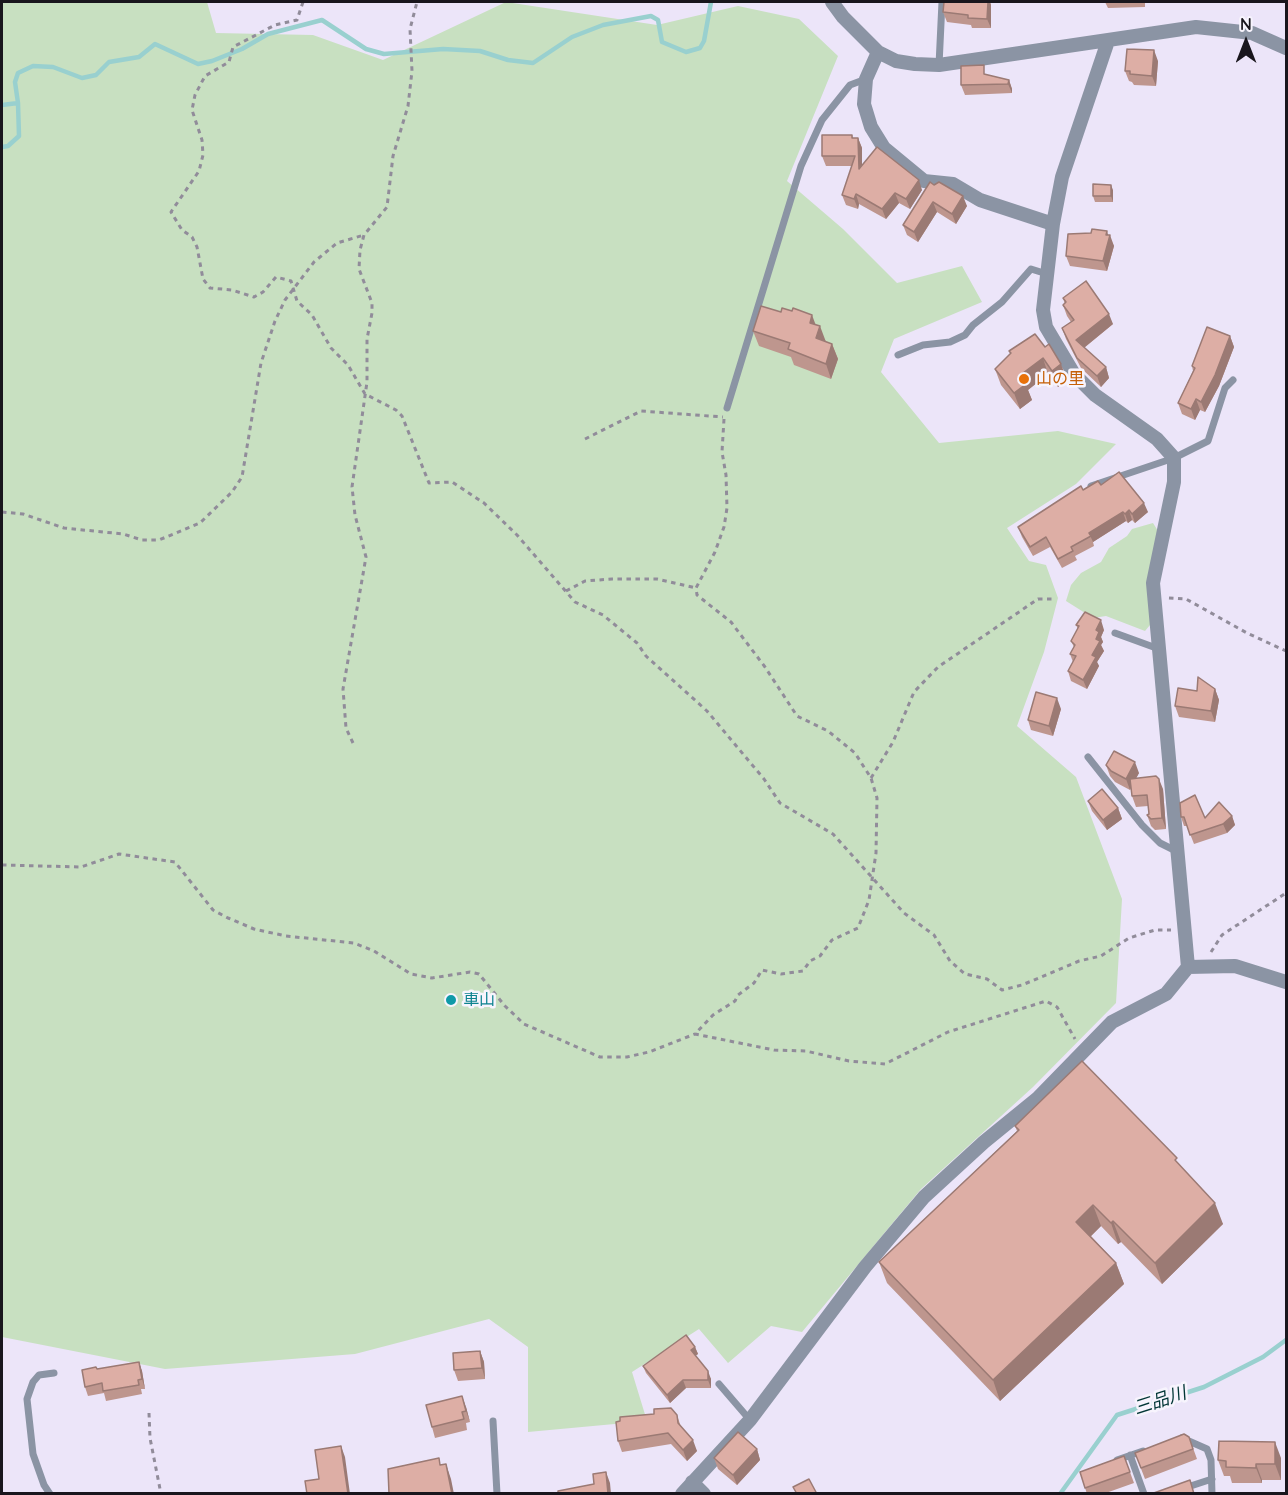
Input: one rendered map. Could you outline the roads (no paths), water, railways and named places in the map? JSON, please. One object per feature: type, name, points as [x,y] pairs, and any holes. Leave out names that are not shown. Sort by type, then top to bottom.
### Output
[{"type":"street","points":[[832,2],[843,17],[878,52],[896,61],[939,65],[1196,27],[1252,33],[1287,48]]},
{"type":"street","points":[[682,1494],[750,1420],[865,1267],[924,1197],[984,1142],[1038,1098],[1112,1022],[1166,994],[1188,967],[1153,571],[1174,482],[1174,458],[1157,439],[1084,385],[1064,360],[1046,327],[1043,310],[1053,224],[1073,139],[1108,40]]},
{"type":"street","points":[[878,52],[866,79],[864,104],[871,128],[884,148],[931,187],[953,184],[980,200],[1053,224]]},
{"type":"street","points":[[1188,967],[1235,966],[1287,982]]},
{"type":"street","points":[[692,1482],[704,1494]]},
{"type":"lane","points":[[939,65],[942,2]]},
{"type":"lane","points":[[728,408],[801,166],[822,120],[850,85],[866,79]]},
{"type":"lane","points":[[898,355],[923,345],[950,342],[965,335],[973,325],[1002,303],[1031,269],[1047,274]]},
{"type":"lane","points":[[1080,491],[1174,458],[1208,441],[1225,388],[1233,380]]},
{"type":"lane","points":[[1115,633],[1159,649]]},
{"type":"lane","points":[[1088,757],[1142,825],[1160,843],[1178,852]]},
{"type":"lane","points":[[50,1494],[44,1485],[33,1454],[27,1398],[33,1382],[39,1376],[54,1373]]},
{"type":"lane","points":[[719,1384],[750,1420]]},
{"type":"lane","points":[[493,1421],[497,1494]]},
{"type":"lane","points":[[1177,1438],[1189,1439],[1207,1449],[1211,1460],[1212,1494]]},
{"type":"lane","points":[[1110,1463],[1149,1448]]},
{"type":"lane","points":[[1130,1455],[1144,1494]]},
{"type":"lane","points":[[1166,1494],[1212,1479]]},
{"type":"waterway","points":[[2,105],[18,103],[15,82],[18,73],[33,66],[53,67],[82,78],[96,75],[109,62],[139,57],[155,44],[198,64],[242,49],[268,34],[322,20],[366,49],[384,54],[443,49],[480,51],[508,60],[533,63],[572,37],[603,25],[651,16],[658,20],[662,42],[686,52],[700,48],[704,41],[711,2]]},
{"type":"waterway","points":[[2,147],[8,146],[19,136],[18,103]]},
{"type":"waterway","name":"三品川","points":[[1060,1494],[1117,1415],[1204,1387],[1263,1357],[1286,1340]]},
{"type":"place","name":"山の里","points":[[1024,379]]},
{"type":"place","name":"車山","points":[[451,1000]]}]
